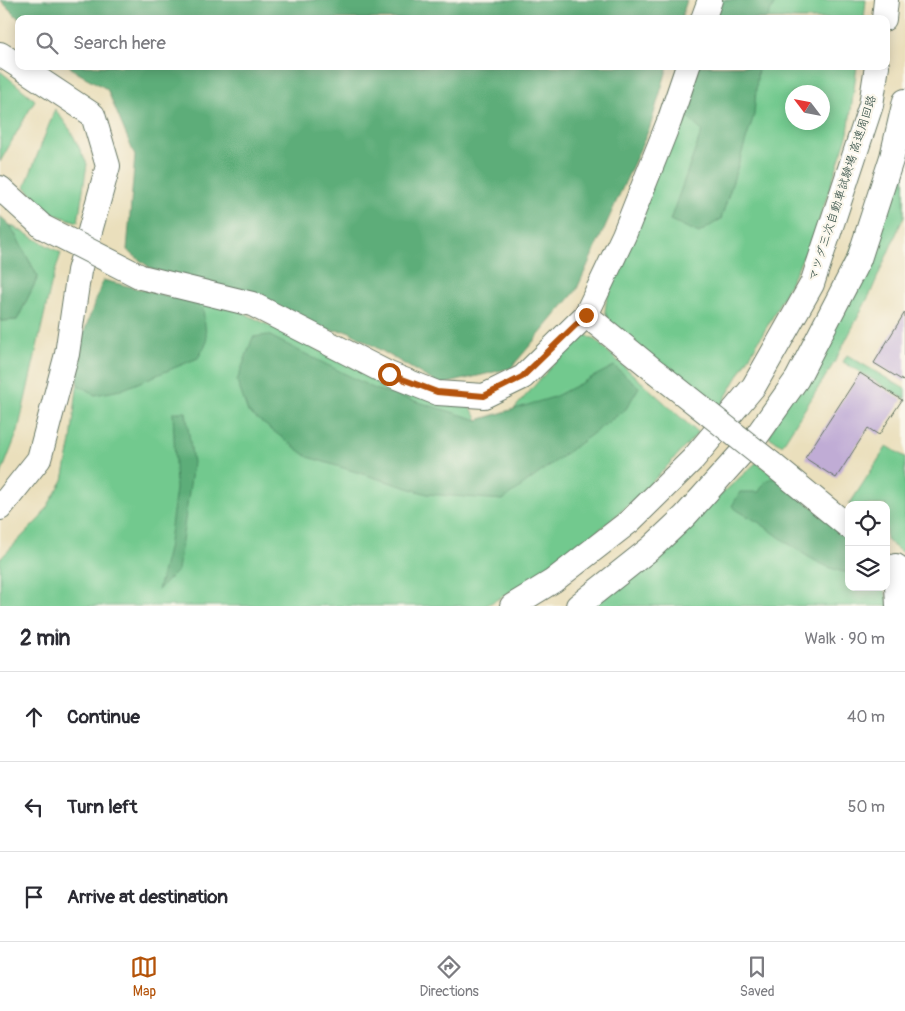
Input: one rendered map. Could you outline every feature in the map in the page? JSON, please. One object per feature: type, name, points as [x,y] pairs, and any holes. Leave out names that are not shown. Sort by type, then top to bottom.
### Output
[{"type":"lane","points":[[704,15],[710,0]]},
{"type":"lane","points":[[884,15],[886,0]]},
{"type":"lane","points":[[0,54],[15,63]]},
{"type":"lane","points":[[0,508],[39,459],[67,354],[79,271],[108,166],[93,115],[25,70]]},
{"type":"lane","points":[[0,188],[43,227],[141,277],[252,304],[389,374],[437,392],[484,396],[522,377],[586,315],[624,235],[670,119],[687,70]]},
{"type":"lane","name":"マツダ三次自動車試験場 高速周回路","points":[[512,606],[553,581],[630,521],[693,459],[754,386],[812,284],[871,104],[876,70]]},
{"type":"lane","points":[[578,606],[651,548],[686,516],[756,437],[797,379],[860,259],[892,157],[905,101]]},
{"type":"lane","points":[[586,315],[845,524]]},
{"type":"lane","points":[[896,565],[898,606]]},
{"type":"green space","points":[[0,0],[687,0],[682,15],[15,15]]},
{"type":"green space","points":[[719,0],[866,0],[864,15],[714,15]]},
{"type":"green space","points":[[719,0],[776,0],[769,15],[714,15]]},
{"type":"green space","points":[[74,70],[667,70],[650,127],[576,291],[511,368],[440,385],[348,331],[327,330],[150,268],[127,250],[135,156],[107,89]]},
{"type":"green space","points":[[696,70],[856,70],[848,133],[814,236],[772,318],[717,412],[610,324],[605,311],[607,297]]},
{"type":"green space","points":[[696,70],[758,70],[754,115],[721,219],[699,233],[670,220],[702,131],[681,111]]},
{"type":"green space","points":[[0,71],[35,100],[0,162]]},
{"type":"green space","points":[[55,109],[71,131],[87,164],[78,222],[50,213],[25,187]]},
{"type":"green space","points":[[905,129],[904,216],[871,292],[834,363],[782,445],[769,437]]},
{"type":"green space","points":[[0,216],[10,225],[38,277],[17,320],[0,321]]},
{"type":"green space","points":[[10,225],[61,253],[51,285],[18,431],[0,477],[0,321],[17,320],[38,277]]},
{"type":"green space","points":[[103,280],[197,303],[203,309],[207,342],[198,358],[121,390],[95,395],[77,384],[83,335]]},
{"type":"green space","points":[[152,293],[240,311],[403,392],[471,408],[478,420],[514,409],[571,344],[584,334],[595,340],[698,433],[645,489],[603,527],[544,570],[485,606],[0,606],[0,559],[41,517],[63,480],[71,441],[83,335]]},
{"type":"green space","points":[[268,335],[375,389],[478,420],[554,397],[614,366],[639,387],[626,409],[503,500],[427,494],[308,457],[248,412],[237,381],[253,337]]},
{"type":"green space","points":[[847,355],[905,389],[905,399],[843,362]]},
{"type":"green space","points":[[173,412],[186,412],[193,463],[178,570],[158,590],[168,549],[176,489]]},
{"type":"green space","points":[[887,446],[905,457],[905,555],[890,543],[890,501],[852,501]]},
{"type":"green space","points":[[757,462],[845,533],[845,591],[885,591],[889,606],[588,606],[696,517]]},
{"type":"green space","points":[[775,477],[845,533],[845,572],[814,560],[732,506],[740,492],[759,492],[765,481]]},
{"type":"building","points":[[905,312],[905,382],[874,363]]},
{"type":"building","points":[[860,373],[902,400],[879,435],[868,428],[836,478],[805,458]]},
{"type":"route","points":[[389,374],[437,392],[484,396],[522,377],[556,347],[586,315]]}]
